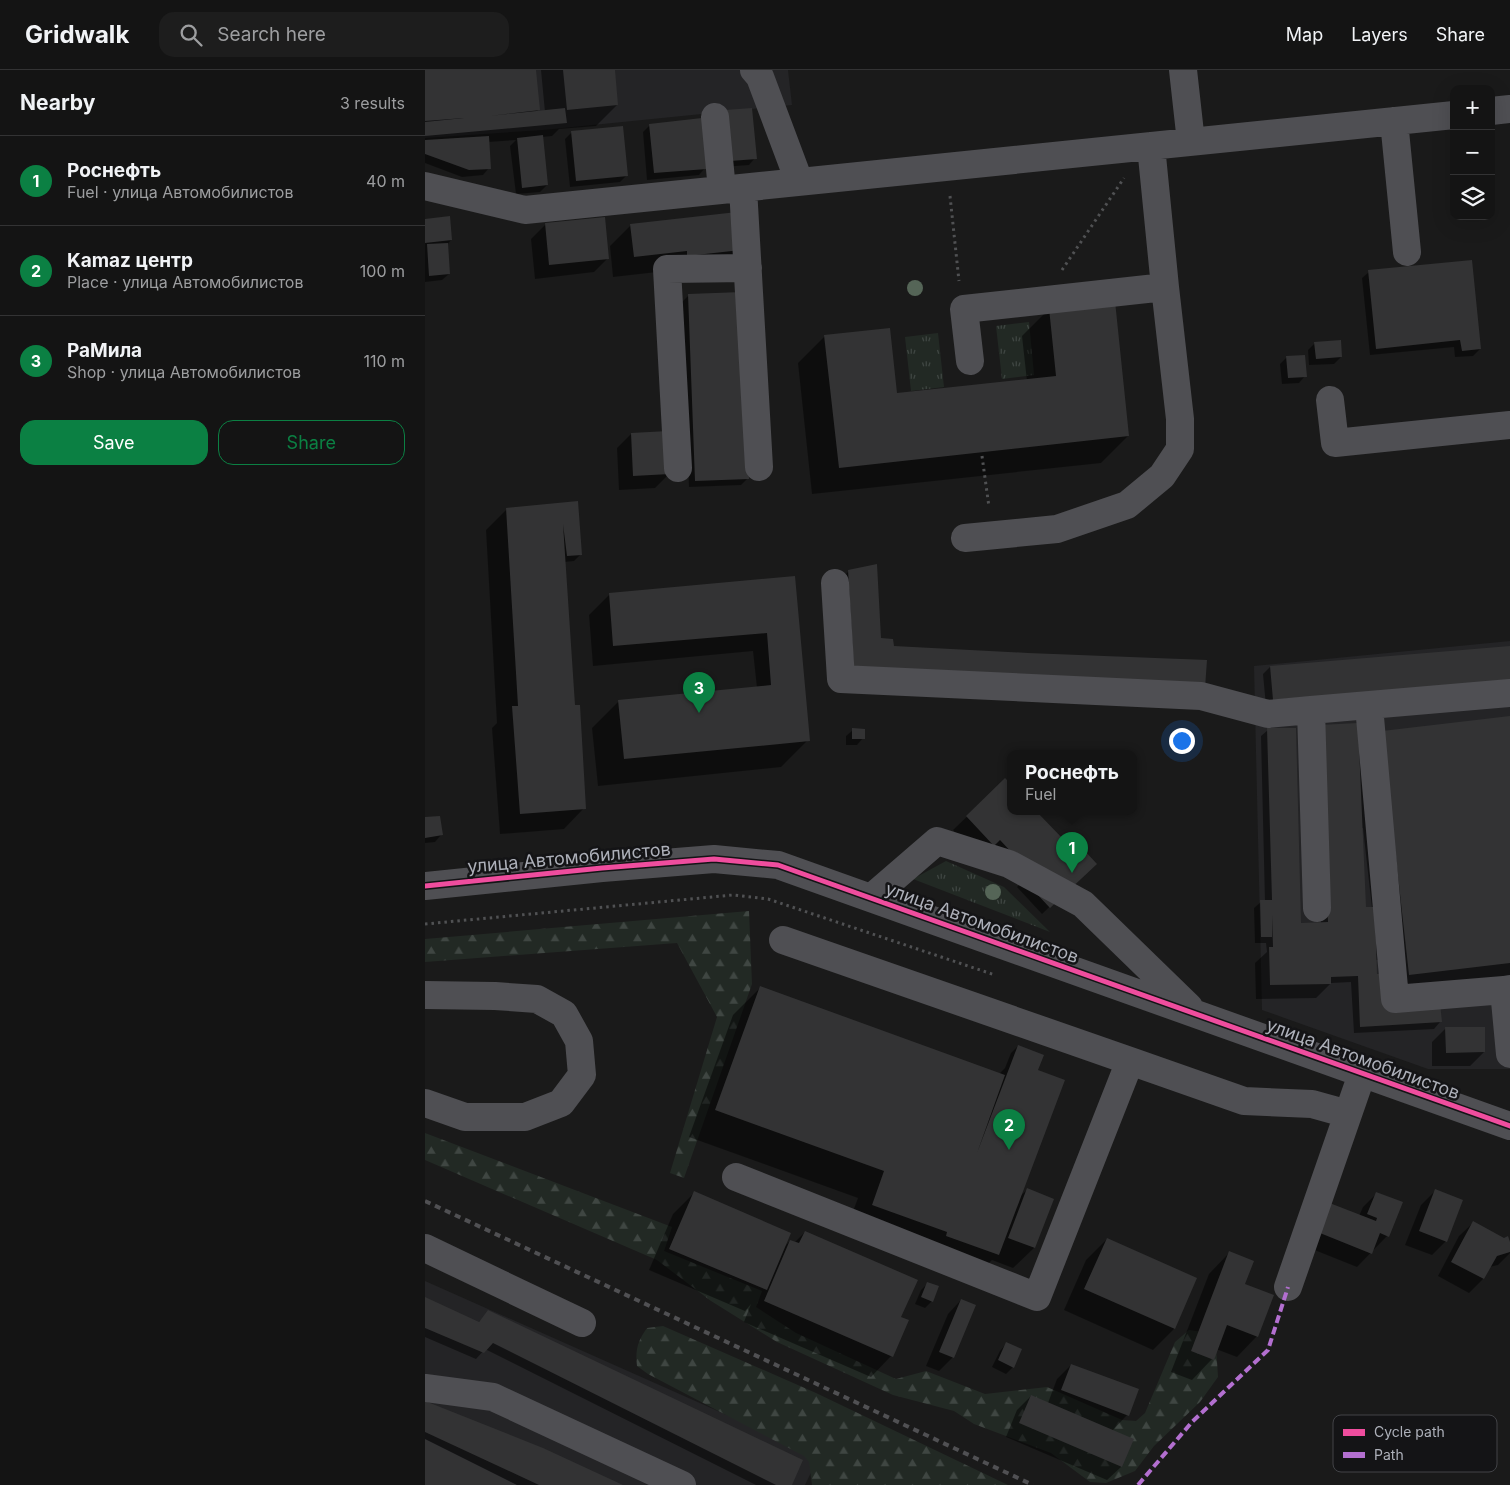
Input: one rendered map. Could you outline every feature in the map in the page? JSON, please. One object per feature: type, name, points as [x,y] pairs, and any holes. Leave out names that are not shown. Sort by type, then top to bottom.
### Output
[{"type":"street","points":[[754,70],[760,77],[799,182]]},
{"type":"street","points":[[1183,70],[1191,142]]},
{"type":"street","points":[[1495,111],[1510,109]]},
{"type":"street","points":[[425,186],[525,210],[1450,115]]},
{"type":"street","points":[[715,117],[733,189],[748,268],[759,467]]},
{"type":"street","points":[[1395,121],[1407,252]]},
{"type":"street","points":[[965,538],[1057,529],[1127,505],[1162,476],[1180,448],[1181,419],[1149,146]]},
{"type":"street","points":[[678,468],[667,269],[748,268]]},
{"type":"street","points":[[970,361],[964,309],[1165,287]]},
{"type":"street","points":[[1330,400],[1335,443],[1510,425]]},
{"type":"street","points":[[835,583],[841,680],[1201,696],[1268,714],[1510,693]]},
{"type":"street","points":[[1369,706],[1395,999],[1507,990],[1510,1054]]},
{"type":"street","points":[[1311,710],[1317,908]]},
{"type":"street","points":[[871,898],[937,842],[1009,864],[1083,904],[1195,1014]]},
{"type":"street","name":"улица Автомобилистов","points":[[425,886],[714,859],[778,865],[1510,1126]]},
{"type":"street","points":[[783,940],[1244,1101],[1312,1104],[1348,1114]]},
{"type":"street","points":[[425,995],[537,999],[564,1014],[579,1041],[582,1074],[561,1103],[525,1117],[465,1118],[425,1103]]},
{"type":"street","points":[[736,1177],[1037,1298],[1129,1061]]},
{"type":"street","points":[[1288,1287],[1363,1074]]},
{"type":"street","points":[[425,1248],[582,1323]]},
{"type":"street","points":[[425,1388],[493,1397],[682,1485]]},
{"type":"path","points":[[1042,300],[1149,146]]},
{"type":"path","points":[[946,167],[961,302],[964,309]]},
{"type":"path","points":[[982,456],[993,535]]},
{"type":"path","points":[[425,924],[733,894],[767,899]]},
{"type":"shaded area","points":[[425,70],[788,70],[792,105],[543,130],[425,138]]},
{"type":"shaded area","points":[[1510,641],[1510,1069],[1428,1069],[1262,1010],[1254,666]]},
{"type":"shaded area","points":[[425,1281],[819,1456],[805,1485],[425,1485]]},
{"type":"green space","points":[[1029,322],[1034,375],[1002,379],[996,326]]},
{"type":"green space","points":[[938,333],[944,387],[911,391],[905,337]]},
{"type":"green space","points":[[946,861],[1004,887],[1050,932],[913,879]]},
{"type":"green space","points":[[749,911],[752,984],[684,1178],[670,1173],[717,1017],[677,943],[425,962],[425,939]]},
{"type":"green space","points":[[425,1133],[672,1227],[664,1251],[762,1291],[756,1307],[796,1333],[896,1379],[926,1371],[985,1394],[1047,1387],[1122,1420],[1136,1421],[1145,1413],[1175,1342],[1189,1330],[1202,1332],[1216,1346],[1218,1377],[1200,1402],[1154,1446],[1135,1471],[1106,1483],[1090,1482],[1051,1453],[974,1424],[954,1411],[893,1395],[777,1342],[711,1301],[657,1260],[425,1160]]},
{"type":"green space","points":[[663,1326],[816,1393],[1008,1485],[812,1485],[809,1462],[804,1456],[648,1374],[637,1366],[636,1355],[639,1341],[647,1328]]},
{"type":"building","points":[[425,70],[536,70],[540,110],[489,116],[565,108],[567,123],[425,136],[425,122],[464,118],[425,121]]},
{"type":"building","points":[[563,70],[615,70],[618,105],[567,110]]},
{"type":"building","points":[[752,108],[757,159],[730,161],[725,110]]},
{"type":"building","points":[[702,118],[707,169],[654,173],[649,124]]},
{"type":"building","points":[[623,126],[628,176],[576,181],[571,131]]},
{"type":"building","points":[[543,135],[548,185],[522,188],[517,138]]},
{"type":"building","points":[[489,136],[491,169],[469,170],[425,154],[425,140]]},
{"type":"building","points":[[737,212],[741,250],[687,256],[687,251],[634,257],[630,224]]},
{"type":"building","points":[[450,216],[452,240],[425,243],[425,219]]},
{"type":"building","points":[[605,217],[609,259],[549,265],[545,223]]},
{"type":"building","points":[[448,243],[450,274],[429,276],[427,244]]},
{"type":"building","points":[[1472,260],[1481,349],[1462,351],[1460,340],[1376,349],[1368,270]]},
{"type":"building","points":[[742,292],[749,479],[695,481],[688,294]]},
{"type":"building","points":[[1115,301],[1129,436],[839,468],[824,335],[890,328],[897,393],[1056,376],[1049,308]]},
{"type":"building","points":[[1341,340],[1342,357],[1316,359],[1314,342]]},
{"type":"building","points":[[1305,355],[1307,377],[1288,378],[1286,356]]},
{"type":"building","points":[[668,431],[670,474],[633,476],[631,433]]},
{"type":"building","points":[[578,501],[582,555],[567,556],[563,524],[575,705],[580,705],[586,809],[520,814],[512,706],[518,706],[506,508]]},
{"type":"building","points":[[877,564],[881,638],[893,639],[894,646],[1207,660],[1205,688],[854,673],[848,570]]},
{"type":"building","points":[[795,576],[810,741],[624,759],[618,700],[771,685],[767,633],[613,646],[609,593]]},
{"type":"building","points":[[1510,646],[1510,680],[1273,700],[1270,666]]},
{"type":"building","points":[[1510,716],[1510,963],[1409,975],[1382,731]]},
{"type":"building","points":[[1358,723],[1366,907],[1375,907],[1377,974],[1388,974],[1440,1003],[1442,1022],[1360,1027],[1358,976],[1331,977],[1331,984],[1270,985],[1269,947],[1273,947],[1272,915],[1272,937],[1261,937],[1260,900],[1272,900],[1267,728],[1296,728],[1301,923],[1328,922],[1319,725]]},
{"type":"building","points":[[852,728],[865,729],[865,739],[852,739]]},
{"type":"building","points":[[1005,778],[1007,780],[1007,815],[1040,815],[1064,840],[1070,835],[1097,864],[1050,908],[1023,879],[1030,872],[1000,840],[994,846],[966,816]]},
{"type":"building","points":[[440,816],[443,835],[425,838],[425,817]]},
{"type":"building","points":[[760,986],[1005,1075],[977,1153],[1018,1045],[1044,1055],[1038,1070],[1065,1080],[999,1255],[946,1236],[947,1232],[872,1205],[884,1171],[715,1110]]},
{"type":"building","points":[[1445,1027],[1485,1027],[1485,1052],[1446,1053]]},
{"type":"building","points":[[1027,1188],[1054,1199],[1035,1248],[1008,1238]]},
{"type":"building","points":[[1435,1189],[1463,1200],[1447,1242],[1419,1231]]},
{"type":"building","points":[[694,1191],[791,1233],[767,1290],[669,1249]]},
{"type":"building","points":[[1376,1192],[1403,1202],[1389,1237],[1380,1233],[1372,1254],[1315,1231],[1327,1202],[1376,1221],[1377,1218],[1367,1214]]},
{"type":"building","points":[[1473,1221],[1504,1238],[1508,1236],[1510,1242],[1510,1252],[1497,1256],[1484,1279],[1451,1262]]},
{"type":"building","points":[[805,1231],[918,1280],[901,1317],[909,1320],[893,1357],[764,1301],[790,1240],[799,1243]]},
{"type":"building","points":[[1107,1238],[1197,1278],[1175,1329],[1084,1289]]},
{"type":"building","points":[[1229,1251],[1254,1261],[1245,1284],[1274,1295],[1258,1337],[1227,1325],[1214,1360],[1191,1351]]},
{"type":"building","points":[[927,1282],[939,1286],[933,1302],[921,1297]]},
{"type":"building","points":[[425,1297],[479,1322],[488,1310],[803,1460],[792,1485],[776,1485],[493,1343],[484,1353],[425,1328]]},
{"type":"building","points":[[961,1299],[976,1305],[954,1358],[939,1352]]},
{"type":"building","points":[[1006,1342],[1022,1349],[1014,1368],[998,1360]]},
{"type":"building","points":[[1071,1364],[1139,1389],[1129,1416],[1061,1390]]},
{"type":"building","points":[[1031,1395],[1134,1439],[1122,1467],[1019,1423]]},
{"type":"building","points":[[425,1401],[543,1448],[623,1485],[539,1485],[425,1432]]},
{"type":"building","points":[[425,1439],[517,1485],[425,1485]]},
{"type":"railway","points":[[425,1201],[1033,1485]]},
{"type":"marked path","points":[[1138,1485],[1192,1422],[1268,1350],[1288,1287]]},
{"type":"cycle path","points":[[425,886],[714,859],[778,865],[1510,1126]]},
{"type":"place","name":"РаМила","points":[[699,713]]},
{"type":"place","name":"Роснефть","points":[[1072,873]]},
{"type":"place","name":"Kamaz центр","points":[[1009,1150]]}]
